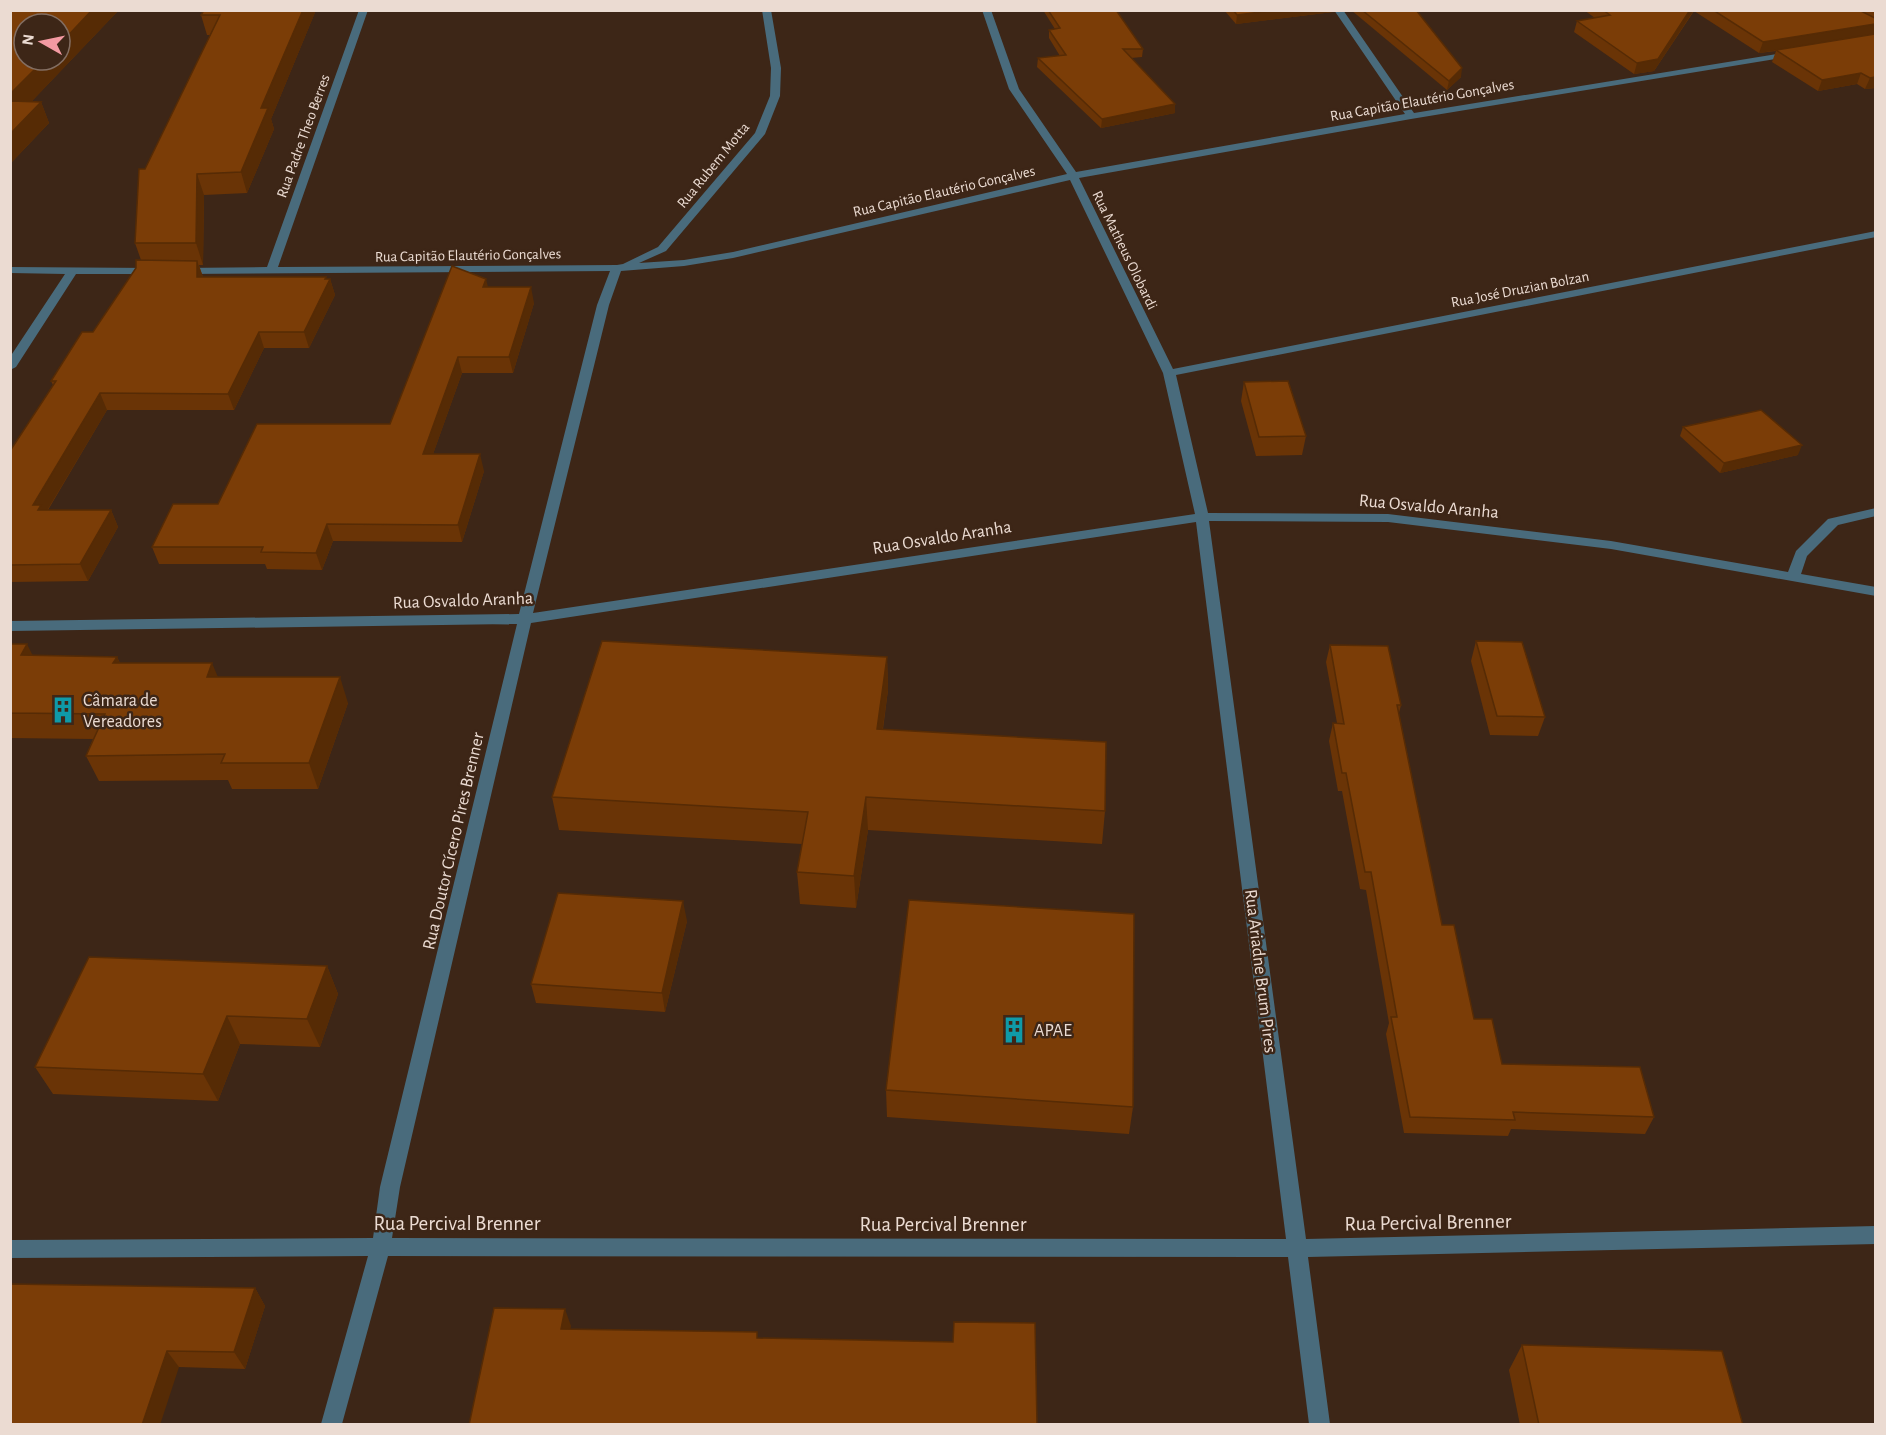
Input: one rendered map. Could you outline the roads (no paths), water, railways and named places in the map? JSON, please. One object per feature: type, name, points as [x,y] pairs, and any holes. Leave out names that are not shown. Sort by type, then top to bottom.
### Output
[{"type":"street","name":"Rua Padre Theo Berres","points":[[271,272],[363,10]]},
{"type":"street","name":"Rua Rubem Motta","points":[[617,268],[662,249],[760,134],[775,96],[776,68],[766,10]]},
{"type":"street","name":"Rua Matheus Olobardi","points":[[986,10],[1014,89],[1073,176],[1169,373],[1202,517]]},
{"type":"street","points":[[1338,10],[1411,116]]},
{"type":"street","name":"Rua Capitão Elautério Gonçalves","points":[[10,270],[271,272],[617,268],[684,263],[733,255],[1073,176],[1411,116],[1806,51]]},
{"type":"street","name":"Rua José Druzian Bolzan","points":[[1169,373],[1875,234]]},
{"type":"street","name":"Rua Doutor Cícero Pires Brenner","points":[[332,1425],[357,1327],[381,1247],[390,1187],[526,620],[533,582],[603,305],[617,268]]},
{"type":"street","points":[[10,368],[73,270]]},
{"type":"street","points":[[1793,577],[1801,554],[1833,522],[1875,512]]},
{"type":"street","name":"Rua Osvaldo Aranha","points":[[10,626],[526,620],[1202,517],[1388,518],[1611,545],[1875,592]]},
{"type":"street","name":"Rua Ariadne Brum Pires","points":[[1202,517],[1320,1425]]},
{"type":"street","name":"Rua Percival Brenner","points":[[10,1249],[1296,1248],[1875,1236]]},
{"type":"place","name":"Câmara de Vereadores","points":[[63,710]]},
{"type":"place","name":"APAE","points":[[1014,1030]]}]
